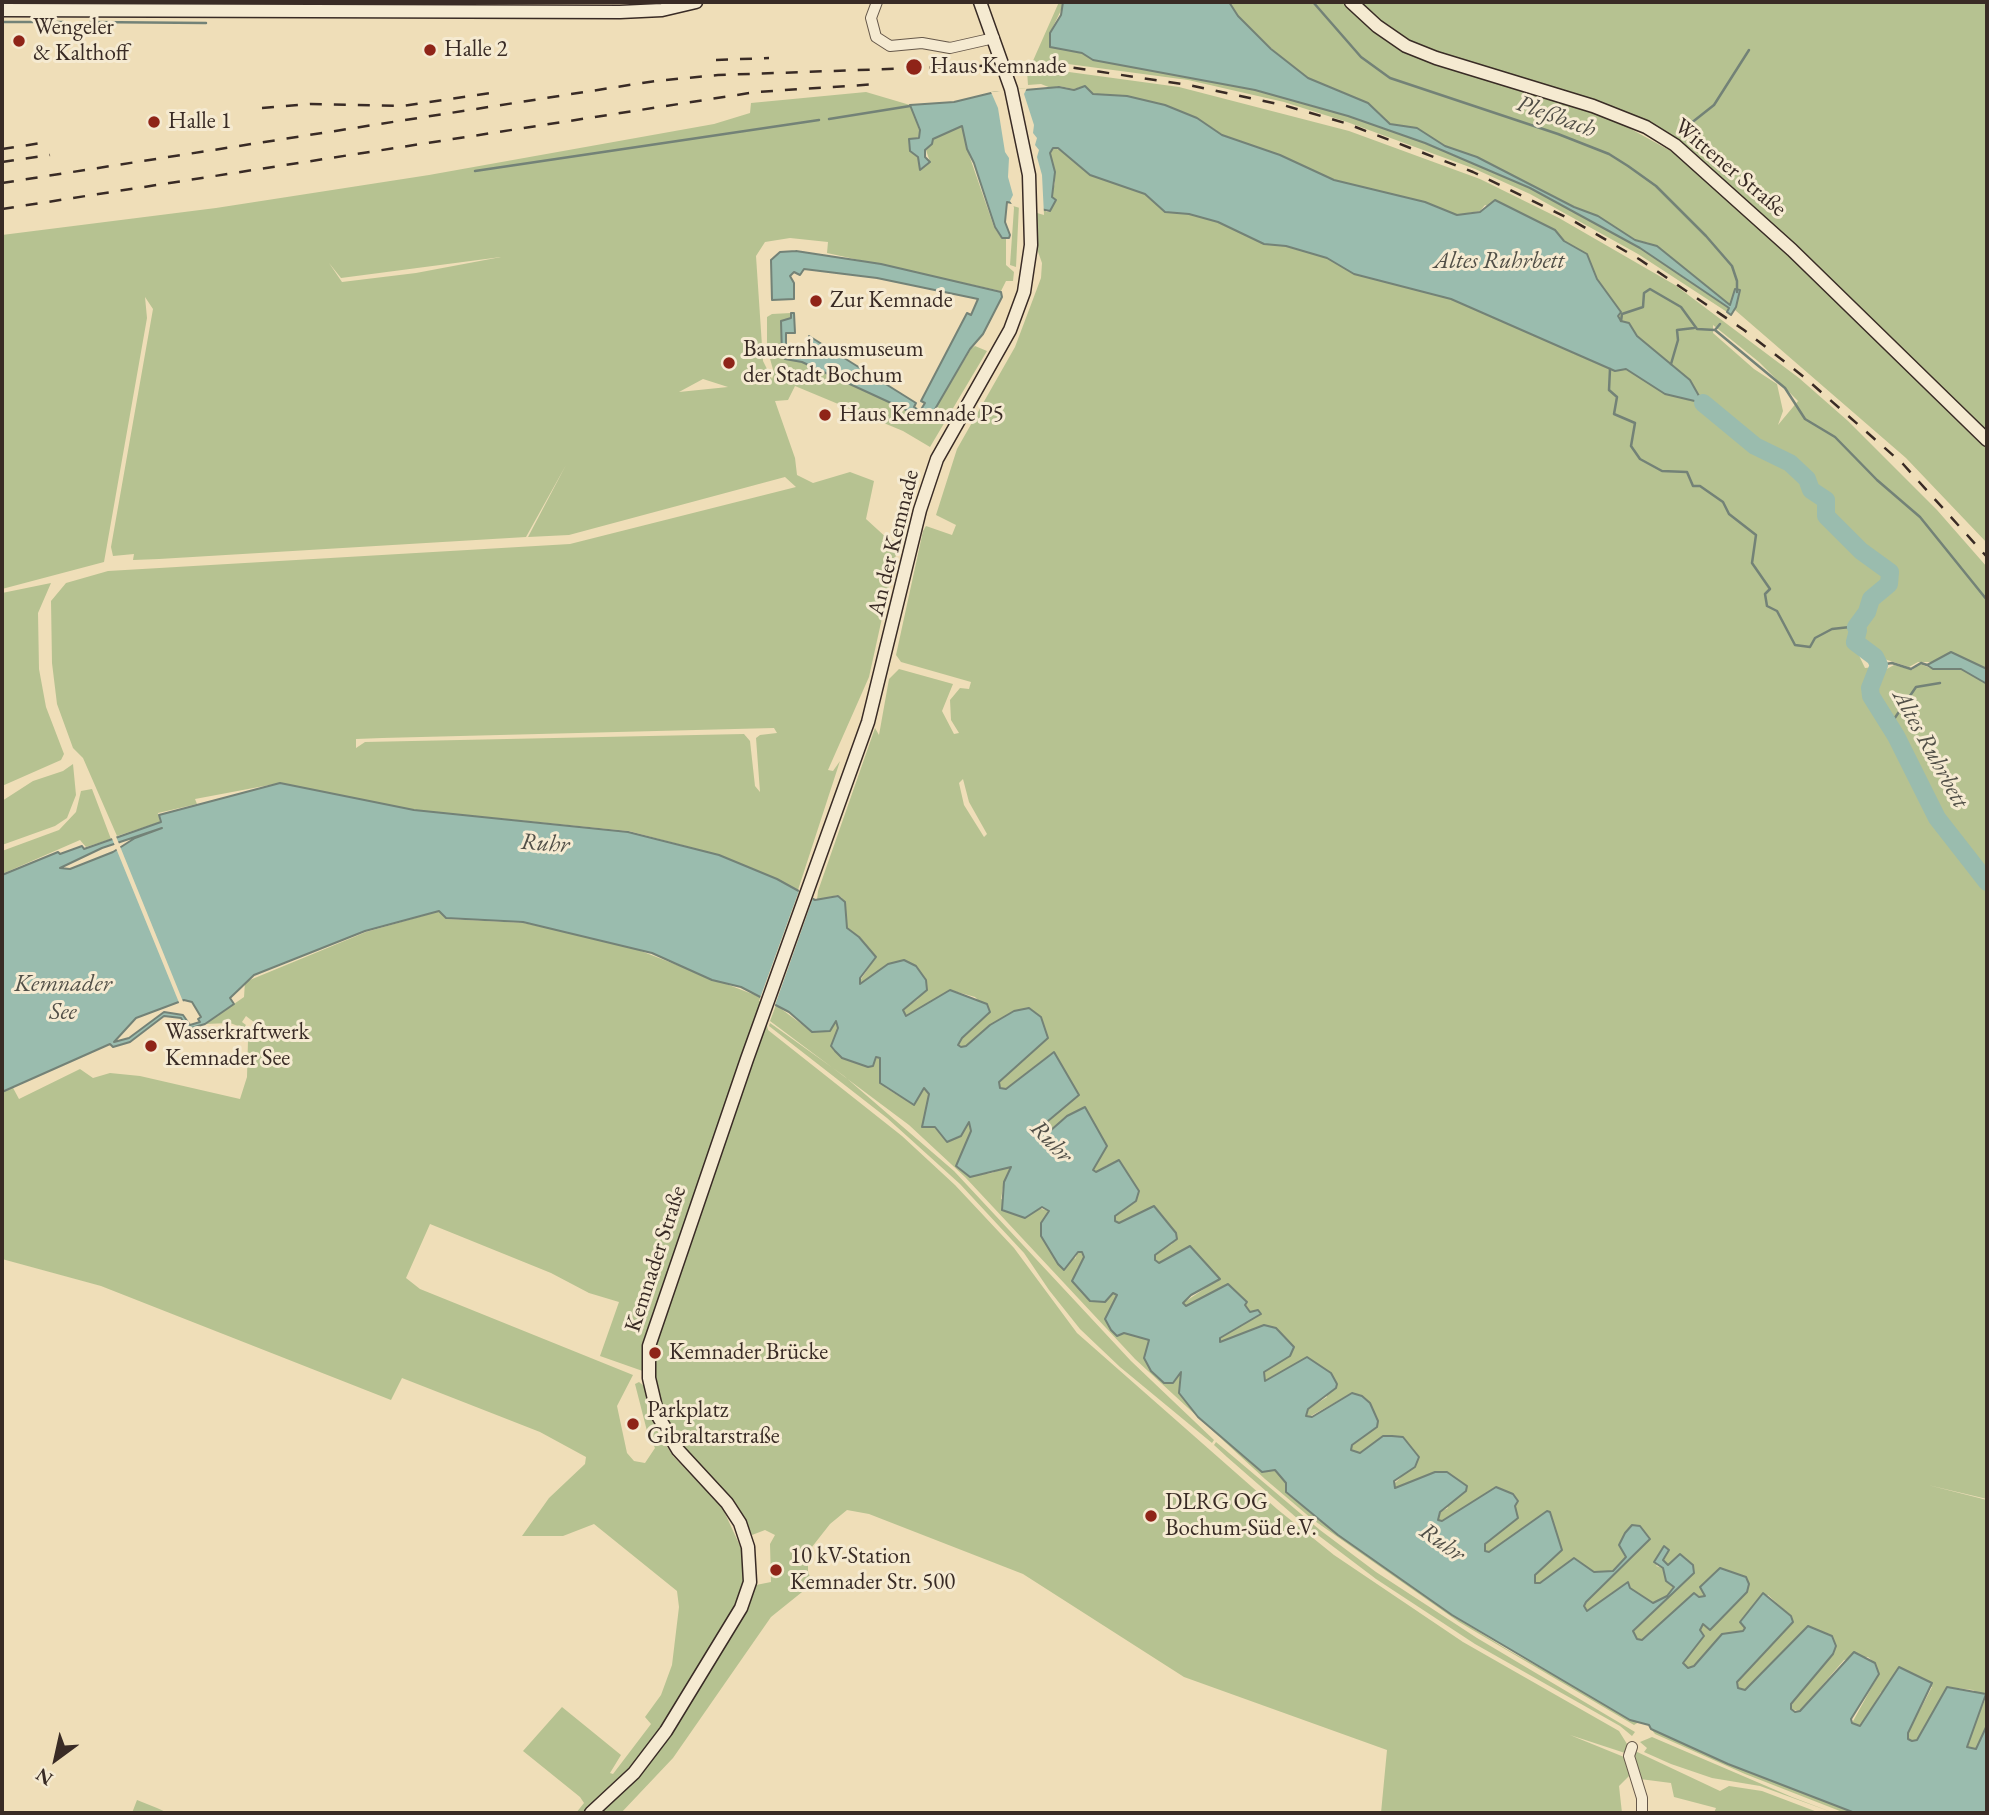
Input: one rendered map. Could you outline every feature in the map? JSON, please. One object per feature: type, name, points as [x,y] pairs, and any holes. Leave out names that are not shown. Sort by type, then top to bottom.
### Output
[{"type":"main road","points":[[2,10],[620,12],[662,10],[696,2]]},
{"type":"main road","name":"An der Kemnade","points":[[817,864],[881,680],[919,516],[931,476],[947,439],[1010,330],[1024,292],[1031,245],[1029,175],[1011,89],[980,2]]},
{"type":"main road","name":"Wittener Straße","points":[[1351,2],[1384,32],[1421,52],[1571,98],[1660,135],[1702,168],[1792,250],[1987,440]]},
{"type":"main road","name":"Kemnader Straße","points":[[591,1813],[634,1773],[653,1749],[741,1608],[750,1582],[748,1547],[740,1523],[727,1503],[678,1450],[654,1403],[649,1378],[649,1346],[669,1282],[817,864]]},
{"type":"street","points":[[877,2],[871,18],[876,37],[890,46],[922,43],[950,48],[994,37]]},
{"type":"street","points":[[1632,1747],[1629,1756],[1642,1798],[1642,1813]]},
{"type":"green space","points":[[359,2],[659,2],[436,4]]},
{"type":"green space","points":[[1059,2],[1063,2],[1063,6],[1050,33],[1051,47],[1255,90],[1348,116],[1425,143],[1530,188],[1588,219],[1640,248],[1729,308],[1727,312],[1638,254],[1530,194],[1475,169],[1347,122],[1284,102],[1188,80],[1068,64],[1032,63]]},
{"type":"green space","points":[[1229,2],[1345,2],[1374,31],[1405,52],[1423,60],[1543,93],[1611,118],[1678,155],[1863,324],[1987,447],[1987,543],[1906,458],[1735,310],[1735,289],[1731,306],[1649,243],[1635,240],[1598,216],[1574,207],[1477,157],[1445,146],[1417,128],[1390,124],[1368,103],[1308,78],[1291,67],[1238,16]]},
{"type":"green space","points":[[1359,2],[1987,2],[1987,433],[1737,192],[1698,158],[1624,112],[1577,94],[1429,52],[1387,30]]},
{"type":"green space","points":[[1027,71],[1069,72],[1179,87],[1349,131],[1480,179],[1559,218],[1675,285],[1799,378],[1848,421],[1937,510],[1987,567],[1987,669],[1951,653],[1934,662],[1918,662],[1909,667],[1878,657],[1863,645],[1858,639],[1862,622],[1870,614],[1874,598],[1888,589],[1894,578],[1886,560],[1865,551],[1855,542],[1849,529],[1832,519],[1826,507],[1828,499],[1813,488],[1809,478],[1791,460],[1781,458],[1713,409],[1698,394],[1690,380],[1637,336],[1629,324],[1621,321],[1618,316],[1620,312],[1597,279],[1587,254],[1564,241],[1555,230],[1485,205],[1480,211],[1457,215],[1425,202],[1334,180],[1280,155],[1223,135],[1197,118],[1165,105],[1127,96],[1093,94],[1085,86],[1074,89],[1059,86],[1051,88],[1041,84],[1028,85]],"holes":[[[1713,325],[1759,362],[1798,401],[1778,425],[1783,411],[1777,384],[1754,369],[1713,333]]]},
{"type":"green space","points":[[1027,88],[1025,91],[1046,212],[1050,212],[1055,201],[1051,197],[1055,183],[1050,153],[1053,148],[1064,151],[1090,175],[1145,194],[1166,212],[1189,214],[1218,222],[1264,244],[1286,246],[1327,258],[1354,274],[1451,299],[1614,371],[1627,369],[1665,394],[1701,403],[1736,435],[1764,451],[1773,462],[1790,465],[1805,479],[1810,492],[1822,500],[1821,517],[1829,528],[1857,554],[1887,575],[1881,589],[1868,598],[1861,618],[1852,627],[1852,641],[1865,668],[1884,666],[1883,671],[1894,665],[1912,670],[1920,664],[1933,669],[1961,669],[1987,684],[1987,1499],[1928,1485],[1987,1500],[1987,1725],[1976,1749],[1967,1747],[1967,1740],[1986,1698],[1973,1690],[1947,1687],[1917,1741],[1907,1739],[1908,1733],[1932,1687],[1881,1692],[1863,1724],[1860,1727],[1852,1723],[1879,1674],[1875,1663],[1868,1657],[1844,1660],[1800,1711],[1790,1709],[1791,1704],[1833,1654],[1836,1646],[1745,1690],[1738,1688],[1737,1682],[1792,1622],[1791,1616],[1768,1595],[1740,1622],[1745,1628],[1743,1631],[1694,1666],[1688,1668],[1683,1663],[1700,1641],[1703,1624],[1710,1629],[1747,1592],[1700,1587],[1706,1596],[1702,1598],[1694,1593],[1642,1640],[1637,1639],[1633,1632],[1694,1573],[1668,1565],[1663,1560],[1668,1554],[1656,1566],[1663,1568],[1674,1587],[1667,1596],[1653,1603],[1630,1588],[1628,1582],[1587,1611],[1583,1606],[1586,1602],[1649,1539],[1613,1571],[1594,1572],[1574,1558],[1540,1583],[1535,1583],[1535,1575],[1562,1550],[1547,1511],[1489,1552],[1485,1551],[1485,1544],[1518,1518],[1515,1505],[1518,1501],[1495,1487],[1443,1522],[1438,1520],[1440,1512],[1448,1508],[1425,1476],[1399,1489],[1393,1485],[1403,1475],[1383,1436],[1360,1453],[1351,1450],[1352,1445],[1377,1427],[1352,1393],[1309,1417],[1306,1416],[1308,1409],[1327,1397],[1307,1357],[1265,1381],[1264,1372],[1289,1356],[1220,1342],[1220,1338],[1261,1314],[1250,1312],[1228,1285],[1186,1306],[1183,1303],[1219,1279],[1190,1246],[1159,1263],[1155,1260],[1155,1255],[1172,1244],[1176,1233],[1154,1206],[1119,1223],[1115,1221],[1115,1216],[1136,1201],[1107,1165],[1096,1173],[1093,1170],[1101,1156],[1085,1108],[1067,1116],[1050,1131],[1045,1130],[1048,1121],[1078,1095],[1053,1052],[1006,1089],[1000,1088],[999,1082],[1048,1038],[1041,1017],[990,1025],[966,1046],[961,1047],[958,1045],[962,1038],[990,1012],[975,997],[950,990],[906,1016],[902,1010],[918,999],[926,980],[916,966],[904,960],[888,964],[860,984],[876,957],[860,937],[847,928],[842,898],[838,895],[817,900],[818,891],[875,728],[879,735],[889,679],[899,669],[953,684],[942,711],[954,734],[959,733],[951,720],[950,700],[960,688],[969,689],[971,682],[901,662],[896,655],[923,531],[926,526],[952,535],[956,525],[936,515],[957,449],[1015,347],[1041,278],[1042,263],[1036,246],[1037,206],[1017,89]],"holes":[[[963,779],[969,802],[987,834],[984,837],[964,805],[959,783]]]},
{"type":"green space","points":[[998,91],[1019,205],[1016,267],[1010,265],[1014,208],[991,92]]},
{"type":"green space","points":[[866,92],[910,105],[919,129],[919,137],[909,139],[910,150],[918,157],[920,170],[930,162],[926,150],[933,139],[962,126],[967,149],[994,227],[1002,239],[1006,239],[1006,265],[1014,272],[1013,281],[1006,281],[1001,291],[827,253],[828,242],[790,238],[765,242],[756,256],[763,361],[772,379],[774,373],[767,348],[767,317],[772,314],[791,313],[791,318],[781,321],[782,356],[785,359],[801,362],[923,418],[931,416],[971,349],[975,346],[987,351],[930,447],[903,431],[795,386],[788,400],[775,401],[795,458],[797,475],[813,483],[850,472],[874,481],[866,519],[889,540],[899,541],[869,677],[828,770],[833,771],[840,761],[798,890],[719,855],[629,831],[414,810],[280,783],[195,799],[197,804],[158,813],[160,822],[117,836],[83,758],[73,748],[57,704],[52,663],[51,601],[66,583],[108,571],[570,544],[796,487],[785,477],[569,535],[528,537],[566,465],[526,537],[159,559],[133,560],[134,554],[113,556],[111,547],[153,309],[145,297],[147,318],[104,562],[2,589],[2,235],[216,208],[429,175],[714,124],[750,113],[751,103]],"holes":[[[501,257],[416,273],[342,282],[329,263],[341,278]],[[703,379],[728,387],[679,392]],[[774,728],[777,733],[756,738],[760,792],[755,786],[750,741],[744,734],[365,742],[356,748],[356,739]]]},
{"type":"green space","points":[[51,583],[38,613],[39,669],[46,707],[64,754],[61,760],[2,786],[2,593]]},
{"type":"green space","points":[[73,764],[76,795],[67,818],[55,826],[2,845],[2,801],[33,781],[63,771]]},
{"type":"green space","points":[[92,789],[111,839],[86,847],[80,840],[2,874],[2,851],[59,830],[76,812],[81,791]]},
{"type":"green space","points":[[440,911],[446,919],[524,923],[628,946],[760,997],[768,1030],[902,1136],[955,1185],[1014,1248],[1077,1333],[1277,1509],[1334,1555],[1463,1642],[1619,1731],[1627,1744],[1625,1753],[1570,1735],[1624,1757],[1632,1773],[1619,1786],[1622,1813],[1381,1813],[1387,1750],[1184,1677],[1023,1574],[869,1514],[847,1510],[830,1524],[808,1552],[808,1571],[812,1584],[771,1617],[673,1758],[621,1813],[599,1813],[657,1753],[745,1611],[756,1585],[771,1582],[770,1544],[775,1535],[765,1530],[752,1535],[740,1512],[681,1447],[665,1420],[654,1375],[600,1356],[619,1302],[589,1293],[551,1273],[430,1224],[406,1278],[420,1289],[633,1375],[617,1406],[627,1453],[634,1461],[645,1463],[655,1448],[647,1431],[635,1384],[639,1382],[644,1386],[659,1434],[673,1456],[722,1507],[741,1548],[745,1575],[735,1609],[659,1734],[630,1771],[586,1813],[576,1813],[584,1803],[580,1797],[523,1751],[562,1707],[621,1755],[610,1773],[613,1774],[651,1724],[645,1717],[661,1695],[672,1665],[679,1607],[677,1591],[594,1524],[563,1536],[522,1536],[549,1498],[585,1464],[586,1457],[540,1432],[402,1378],[391,1400],[101,1286],[2,1259],[2,1092],[12,1086],[19,1099],[80,1069],[93,1078],[110,1073],[140,1076],[240,1099],[247,1077],[248,1041],[259,1026],[246,1016],[242,1022],[246,1025],[244,1028],[230,1023],[205,1024],[244,997],[245,982],[366,932]]},
{"type":"green space","points":[[776,1005],[812,1032],[830,1031],[836,1020],[838,1028],[832,1046],[873,1066],[877,1057],[880,1058],[879,1073],[886,1088],[914,1105],[924,1088],[929,1093],[935,1127],[941,1134],[968,1122],[971,1131],[957,1166],[970,1176],[1012,1167],[1004,1182],[1001,1199],[1050,1211],[1075,1259],[1078,1252],[1083,1252],[1084,1257],[1077,1269],[1117,1295],[1105,1319],[1124,1333],[1149,1340],[1148,1349],[1175,1376],[1181,1372],[1179,1393],[1221,1438],[1262,1471],[1275,1470],[1287,1483],[1286,1493],[1338,1535],[1452,1615],[1508,1650],[1639,1722],[1634,1725],[1459,1622],[1312,1519],[1265,1479],[1135,1359],[965,1177],[909,1125],[770,1021]]},
{"type":"green space","points":[[770,1023],[844,1076],[954,1171],[1131,1361],[1214,1440],[1212,1443],[1120,1367],[1080,1329],[1024,1253],[960,1184],[887,1118],[769,1026]]},
{"type":"green space","points":[[1216,1442],[1320,1530],[1376,1572],[1477,1638],[1635,1732],[1632,1736],[1620,1726],[1475,1644],[1376,1579],[1306,1526],[1214,1445]]},
{"type":"green space","points":[[1651,1729],[1728,1764],[1855,1813],[1845,1813],[1745,1774],[1655,1734]]},
{"type":"green space","points":[[1652,1737],[1834,1813],[1760,1786],[1712,1778],[1671,1764],[1644,1752],[1647,1748],[1640,1742]]},
{"type":"green space","points":[[1633,1750],[1720,1791],[1729,1786],[1762,1791],[1820,1813],[1714,1813],[1716,1808],[1674,1797],[1671,1783],[1640,1779],[1633,1765]]},
{"type":"green space","points":[[137,1800],[157,1808],[168,1813],[132,1813]]},
{"type":"water","points":[[1063,2],[1229,2],[1238,16],[1271,49],[1308,78],[1368,103],[1390,124],[1417,128],[1445,146],[1477,157],[1574,207],[1598,216],[1635,240],[1657,246],[1730,305],[1735,289],[1740,290],[1736,307],[1731,315],[1727,312],[1729,308],[1640,248],[1530,188],[1425,143],[1348,116],[1255,90],[1093,60],[1082,53],[1050,47],[1050,33],[1061,15]]},
{"type":"water","name":"Altes Ruhrbett","points":[[1085,86],[1093,94],[1127,96],[1165,105],[1197,118],[1222,135],[1280,155],[1334,180],[1425,202],[1457,215],[1480,212],[1495,200],[1555,230],[1564,241],[1587,254],[1597,279],[1621,312],[1618,316],[1621,321],[1629,323],[1637,336],[1690,380],[1703,403],[1665,394],[1626,369],[1615,371],[1451,299],[1354,274],[1327,258],[1286,246],[1264,244],[1218,222],[1189,214],[1165,212],[1145,194],[1090,175],[1058,148],[1053,148],[1050,153],[1055,172],[1052,197],[1056,200],[1050,211],[1007,202],[1005,222],[1010,235],[1009,238],[1002,238],[995,227],[967,149],[962,126],[933,139],[932,144],[925,150],[925,157],[930,162],[920,170],[918,157],[910,151],[909,139],[919,138],[920,130],[910,105],[954,102],[991,93],[1059,87],[1074,90]]},
{"type":"water","points":[[796,251],[881,264],[1001,292],[1002,297],[983,334],[970,349],[931,416],[917,415],[802,362],[785,359],[782,356],[781,321],[791,318],[791,313],[794,313],[795,333],[786,333],[786,353],[808,354],[809,336],[916,403],[914,407],[920,411],[925,403],[921,401],[967,313],[971,315],[978,299],[877,278],[804,269],[800,275],[794,272],[790,276],[794,283],[794,299],[772,300],[771,260],[780,252]]},
{"type":"water","name":"Altes Ruhrbett","points":[[1951,652],[1987,669],[1987,684],[1961,669],[1933,669],[1927,665]]},
{"type":"water","points":[[280,783],[414,810],[628,832],[719,855],[777,879],[815,900],[838,896],[845,902],[847,928],[859,937],[876,957],[860,978],[860,984],[888,964],[904,960],[916,966],[926,980],[927,990],[903,1010],[906,1016],[950,990],[987,1004],[990,1012],[962,1038],[958,1045],[961,1047],[1014,1011],[1029,1008],[1041,1017],[1048,1038],[999,1082],[1000,1088],[1006,1089],[1054,1052],[1079,1095],[1048,1121],[1045,1130],[1050,1131],[1067,1116],[1085,1107],[1107,1146],[1093,1170],[1096,1172],[1119,1160],[1139,1191],[1136,1201],[1115,1216],[1115,1221],[1119,1223],[1154,1206],[1176,1233],[1177,1239],[1155,1255],[1155,1260],[1159,1263],[1190,1246],[1220,1279],[1191,1295],[1183,1303],[1186,1306],[1228,1284],[1247,1302],[1245,1305],[1250,1312],[1258,1310],[1261,1314],[1220,1338],[1220,1342],[1264,1325],[1276,1328],[1294,1347],[1290,1356],[1264,1372],[1265,1381],[1307,1357],[1331,1373],[1337,1384],[1336,1388],[1308,1409],[1306,1416],[1312,1417],[1352,1393],[1362,1396],[1370,1403],[1378,1421],[1377,1427],[1352,1445],[1351,1450],[1360,1453],[1383,1436],[1403,1437],[1419,1457],[1415,1467],[1394,1481],[1395,1488],[1435,1472],[1447,1472],[1467,1486],[1466,1491],[1440,1512],[1438,1520],[1442,1521],[1496,1487],[1513,1494],[1518,1501],[1515,1506],[1518,1518],[1485,1544],[1485,1551],[1489,1552],[1547,1511],[1550,1512],[1562,1550],[1535,1575],[1535,1583],[1540,1583],[1574,1558],[1594,1572],[1613,1571],[1626,1557],[1619,1545],[1625,1533],[1632,1525],[1640,1526],[1650,1539],[1586,1602],[1584,1606],[1587,1611],[1628,1582],[1630,1588],[1653,1603],[1667,1596],[1674,1587],[1666,1581],[1663,1568],[1654,1562],[1664,1546],[1669,1550],[1663,1560],[1668,1565],[1680,1554],[1693,1565],[1694,1573],[1633,1631],[1637,1639],[1642,1640],[1694,1593],[1699,1597],[1705,1596],[1700,1587],[1720,1568],[1746,1577],[1749,1584],[1747,1592],[1710,1630],[1703,1624],[1700,1630],[1704,1636],[1683,1663],[1688,1668],[1694,1666],[1722,1634],[1743,1631],[1745,1628],[1740,1622],[1763,1593],[1791,1616],[1793,1622],[1737,1682],[1738,1688],[1745,1690],[1808,1626],[1832,1636],[1836,1646],[1833,1654],[1791,1704],[1791,1709],[1795,1712],[1800,1711],[1854,1652],[1875,1663],[1879,1674],[1851,1719],[1852,1723],[1860,1726],[1899,1667],[1932,1683],[1908,1733],[1908,1739],[1912,1741],[1917,1740],[1947,1687],[1986,1694],[1967,1747],[1976,1749],[1987,1725],[1987,1813],[1855,1813],[1728,1764],[1651,1729],[1649,1725],[1630,1720],[1452,1615],[1338,1535],[1286,1492],[1286,1483],[1275,1470],[1262,1472],[1198,1417],[1179,1393],[1181,1372],[1173,1383],[1164,1383],[1151,1371],[1144,1358],[1149,1340],[1124,1333],[1117,1336],[1105,1319],[1117,1295],[1113,1293],[1105,1302],[1090,1301],[1072,1281],[1084,1257],[1082,1252],[1078,1252],[1064,1270],[1058,1264],[1041,1236],[1041,1223],[1049,1211],[1042,1207],[1025,1218],[1002,1210],[1004,1182],[1011,1167],[970,1177],[956,1166],[971,1131],[969,1122],[961,1136],[947,1142],[935,1127],[922,1127],[929,1094],[924,1088],[914,1105],[880,1083],[880,1058],[876,1057],[873,1066],[868,1067],[842,1058],[835,1051],[831,1046],[838,1028],[836,1021],[830,1031],[812,1032],[789,1012],[741,987],[712,980],[652,953],[523,922],[446,918],[439,911],[365,931],[254,975],[230,998],[234,1004],[205,1024],[188,1029],[181,1018],[164,1016],[130,1042],[113,1047],[110,1044],[2,1092],[2,875],[58,852],[60,854],[82,846],[84,849],[161,822],[159,815]],"holes":[[[162,828],[70,869],[60,868],[102,848]],[[184,1000],[192,1002],[201,1017],[198,1019],[200,1022],[190,1025],[183,1015],[164,1012],[129,1038],[114,1042],[136,1018]]]},
{"type":"pier","points":[[1027,88],[1024,94],[1034,125],[1033,133],[1037,138],[1035,145],[1039,150],[1037,157],[1042,175],[1044,215],[1013,206],[1010,201],[1013,195],[1008,177],[1009,158],[1005,152],[998,108],[991,92]]},
{"type":"pier","points":[[115,834],[184,1004],[180,1005],[111,836]]},
{"type":"pier","points":[[800,888],[814,895],[774,1008],[759,1001]]},
{"type":"waterway","name":"Pleßbach","points":[[1313,2],[1361,57],[1390,78],[1558,134],[1609,154],[1628,166],[1656,186],[1732,266],[1737,292]]},
{"type":"waterway","points":[[2,22],[63,22]]},
{"type":"waterway","points":[[90,22],[206,23]]},
{"type":"waterway","points":[[1690,124],[1714,105],[1749,50]]},
{"type":"waterway","points":[[829,119],[910,106]]},
{"type":"waterway","points":[[475,171],[819,120]]},
{"type":"waterway","points":[[1621,321],[1622,314],[1643,307],[1644,293],[1650,289],[1681,307],[1697,329],[1715,330]]},
{"type":"waterway","name":"Pleßbach","points":[[1720,324],[1715,330],[1785,388],[1805,419],[1835,437],[1877,480],[1920,517],[1987,600]]},
{"type":"waterway","points":[[1671,364],[1678,340],[1677,330],[1694,328]]},
{"type":"waterway","points":[[1610,369],[1609,390],[1617,397],[1614,414],[1635,423],[1631,446],[1640,459],[1662,471],[1687,472],[1693,486],[1700,486],[1723,502],[1729,514],[1756,535],[1752,563],[1770,589],[1765,594],[1767,606],[1777,611],[1795,645],[1810,647],[1815,638],[1832,629],[1850,627],[1856,635]]},
{"type":"waterway","name":"Altes Ruhrbett","points":[[1703,403],[1755,446],[1790,463],[1807,479],[1811,490],[1826,500],[1826,516],[1861,551],[1890,572],[1889,584],[1871,599],[1867,612],[1856,627],[1858,630],[1855,642],[1875,657],[1879,665],[1870,688],[1871,696],[1896,736],[1937,818],[1987,882]]},
{"type":"waterway","points":[[1879,665],[1892,663],[1911,669],[1921,663],[1927,665]]},
{"type":"waterway","points":[[1890,725],[1916,687],[1940,683]]},
{"type":"railway","points":[[716,60],[769,58]]},
{"type":"railway","points":[[2,183],[655,81],[718,75],[1004,65],[1068,67],[1189,85],[1283,105],[1345,123],[1473,172],[1570,219],[1639,259],[1744,330],[1804,377],[1903,464],[1987,557]]},
{"type":"railway","points":[[2,209],[756,92],[878,84]]},
{"type":"railway","points":[[262,108],[311,104],[402,106],[491,93]]},
{"type":"railway","points":[[2,149],[48,142]]},
{"type":"railway","points":[[2,162],[50,155]]},
{"type":"place","name":"Wengeler & Kalthoff","points":[[19,41]]},
{"type":"place","name":"Halle 2","points":[[430,50]]},
{"type":"place","name":"Haus Kemnade","points":[[914,67]]},
{"type":"place","name":"Halle 1","points":[[154,122]]},
{"type":"place","name":"Zur Kemnade","points":[[816,301]]},
{"type":"place","name":"Bauernhausmuseum der Stadt Bochum","points":[[729,363]]},
{"type":"place","name":"Haus Kemnade P5","points":[[825,415]]},
{"type":"place","name":"Wasserkraftwerk Kemnader See","points":[[151,1046]]},
{"type":"place","name":"Kemnader Brücke","points":[[655,1353]]},
{"type":"place","name":"Parkplatz Gibraltarstraße","points":[[633,1424]]},
{"type":"place","name":"DLRG OG Bochum-Süd e.V.","points":[[1151,1516]]},
{"type":"place","name":"10 kV-Station Kemnader Str. 500","points":[[776,1570]]},
{"type":"water label","name":"Ruhr","points":[[545,844]]},
{"type":"water label","name":"Kemnader See","points":[[63,998]]},
{"type":"water label","name":"Ruhr","points":[[1051,1142]]},
{"type":"water label","name":"Ruhr","points":[[1442,1543]]}]
